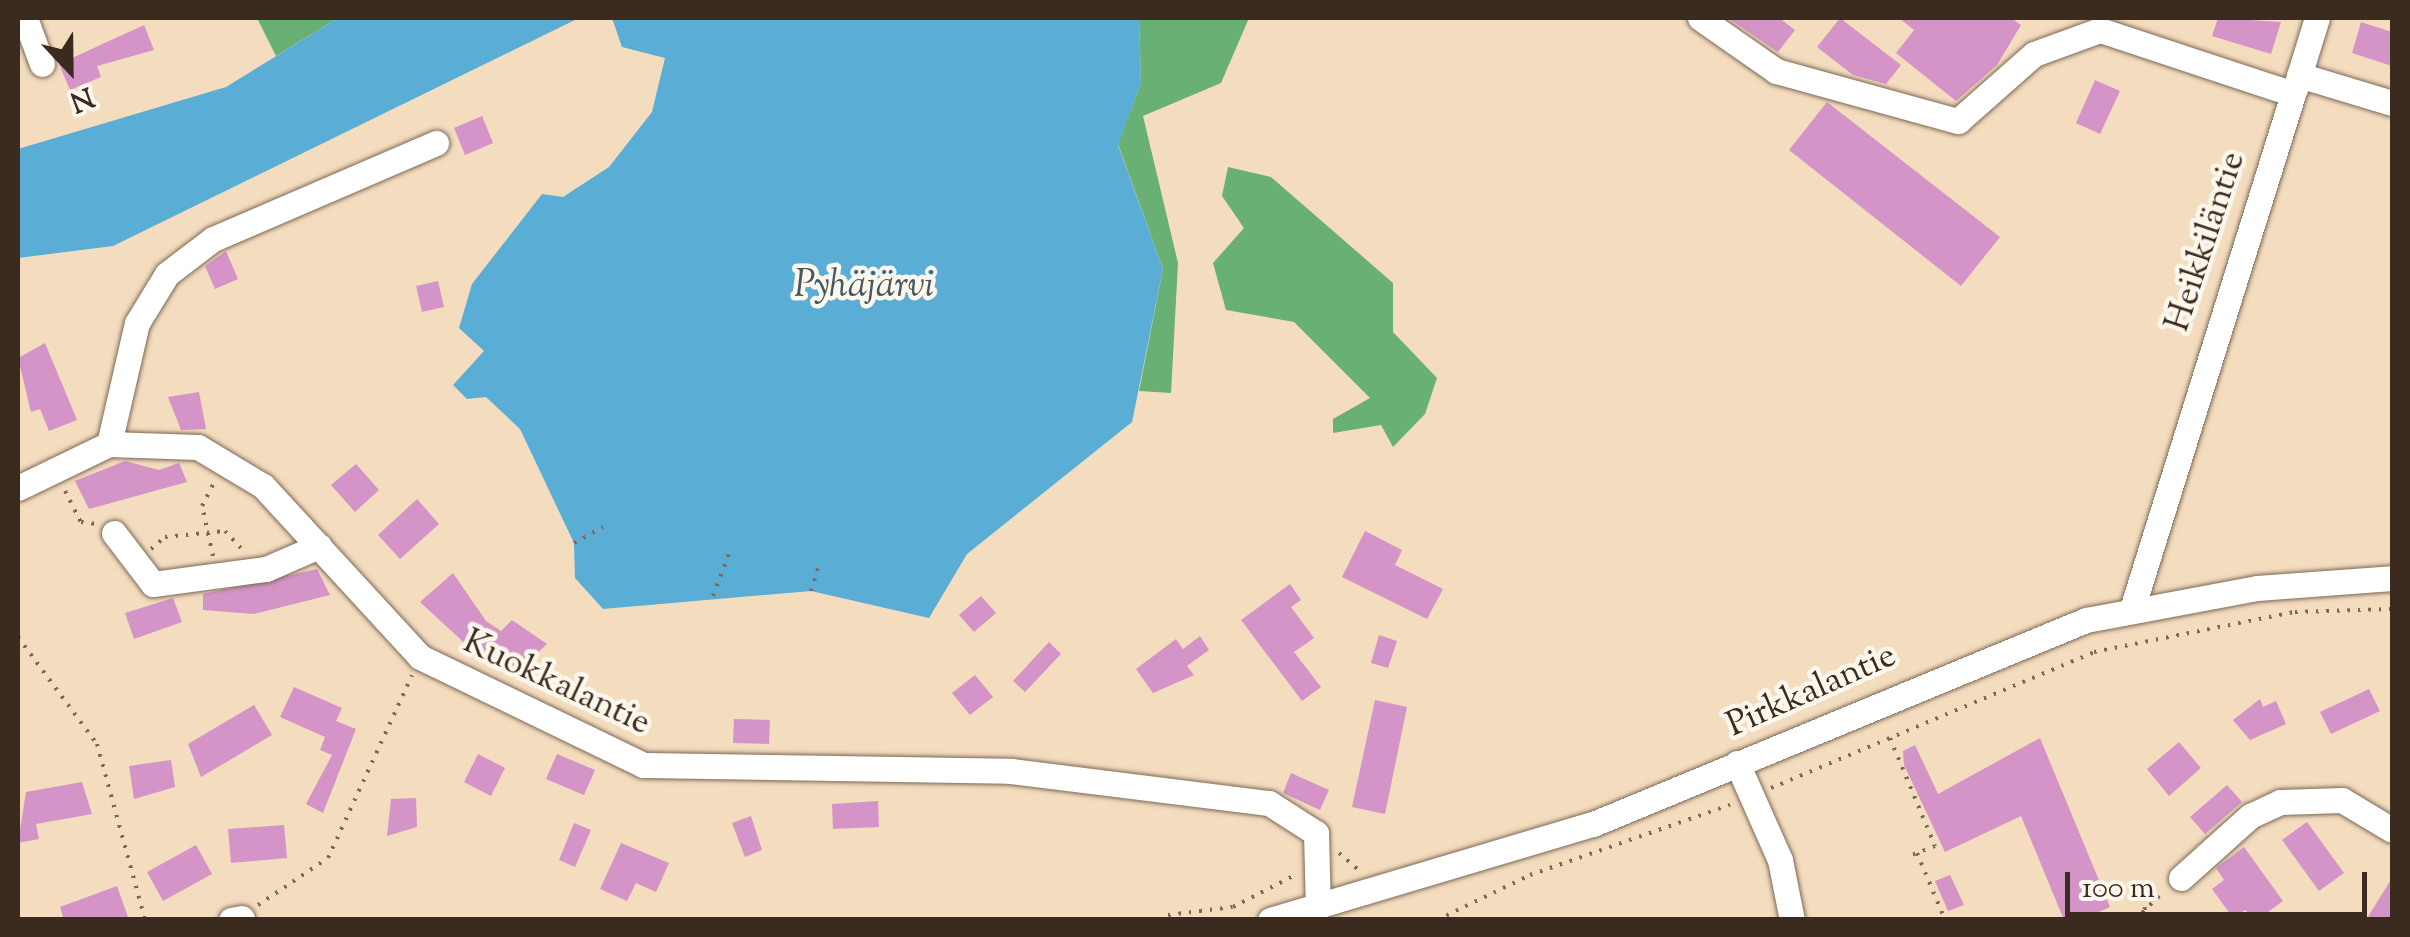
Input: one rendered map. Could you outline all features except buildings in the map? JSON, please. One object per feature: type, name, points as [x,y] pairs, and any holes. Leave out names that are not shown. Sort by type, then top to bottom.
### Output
[{"type":"street","points":[[24,18],[42,64]]},
{"type":"street","points":[[1700,18],[1776,71],[1958,121],[2034,54],[2100,30],[2296,85],[2392,102]]},
{"type":"street","name":"Heikkiläntie","points":[[2132,609],[2316,18]]},
{"type":"street","points":[[109,444],[137,323],[167,274],[213,239],[436,143]]},
{"type":"street","name":"Kuokkalantie","points":[[18,488],[54,466],[109,444],[162,440],[230,461],[319,546],[420,657],[658,768],[1011,771],[1269,803],[1308,822],[1316,862],[1318,908]]},
{"type":"street","points":[[114,534],[132,565],[152,584],[243,570],[319,546]]},
{"type":"street","name":"Pirkkalantie","points":[[1270,920],[1464,869],[1736,763],[1978,659],[2132,609],[2392,578]]},
{"type":"street","points":[[1736,763],[1752,796],[1792,920]]},
{"type":"street","points":[[2181,878],[2250,816],[2280,802],[2342,800],[2392,830]]},
{"type":"path","points":[[216,572],[202,506],[230,461]]},
{"type":"path","points":[[54,466],[81,522],[114,534]]},
{"type":"path","points":[[574,543],[604,527]]},
{"type":"path","points":[[132,565],[165,538],[208,531],[236,534],[243,570]]},
{"type":"path","points":[[713,596],[729,554]]},
{"type":"path","points":[[811,591],[820,562]]},
{"type":"path","points":[[1437,920],[1530,875],[1752,796],[2140,639],[2295,612],[2392,609]]},
{"type":"path","points":[[18,637],[97,744],[145,920]]},
{"type":"path","points":[[236,919],[328,858],[420,657]]},
{"type":"path","points":[[1890,738],[1935,846],[1907,857]]},
{"type":"path","points":[[1916,853],[1945,920]]},
{"type":"path","points":[[1168,915],[1264,896],[1316,862]]},
{"type":"path","points":[[2135,920],[2181,878]]},
{"type":"path","points":[[2144,920],[2145,908]]},
{"type":"green space","points":[[257,18],[338,18],[276,56]]},
{"type":"green space","points":[[1139,18],[1249,18],[1221,83],[1143,116],[1178,263],[1171,393],[1139,391],[1163,269],[1118,144],[1141,83]]},
{"type":"green space","points":[[1228,167],[1271,177],[1393,283],[1393,332],[1437,378],[1425,414],[1393,447],[1381,425],[1333,433],[1333,419],[1370,398],[1294,322],[1226,310],[1213,263],[1244,228],[1222,196]]},
{"type":"water","points":[[338,18],[579,18],[113,246],[18,258],[18,149],[226,87]]},
{"type":"water","name":"Pyhäjärvi","points":[[612,18],[1139,18],[1141,83],[1118,145],[1163,269],[1132,422],[967,554],[929,618],[811,591],[603,609],[575,578],[574,543],[520,429],[486,397],[467,399],[453,385],[484,351],[459,328],[472,284],[542,194],[563,197],[609,167],[652,112],[665,58],[622,47]]}]
